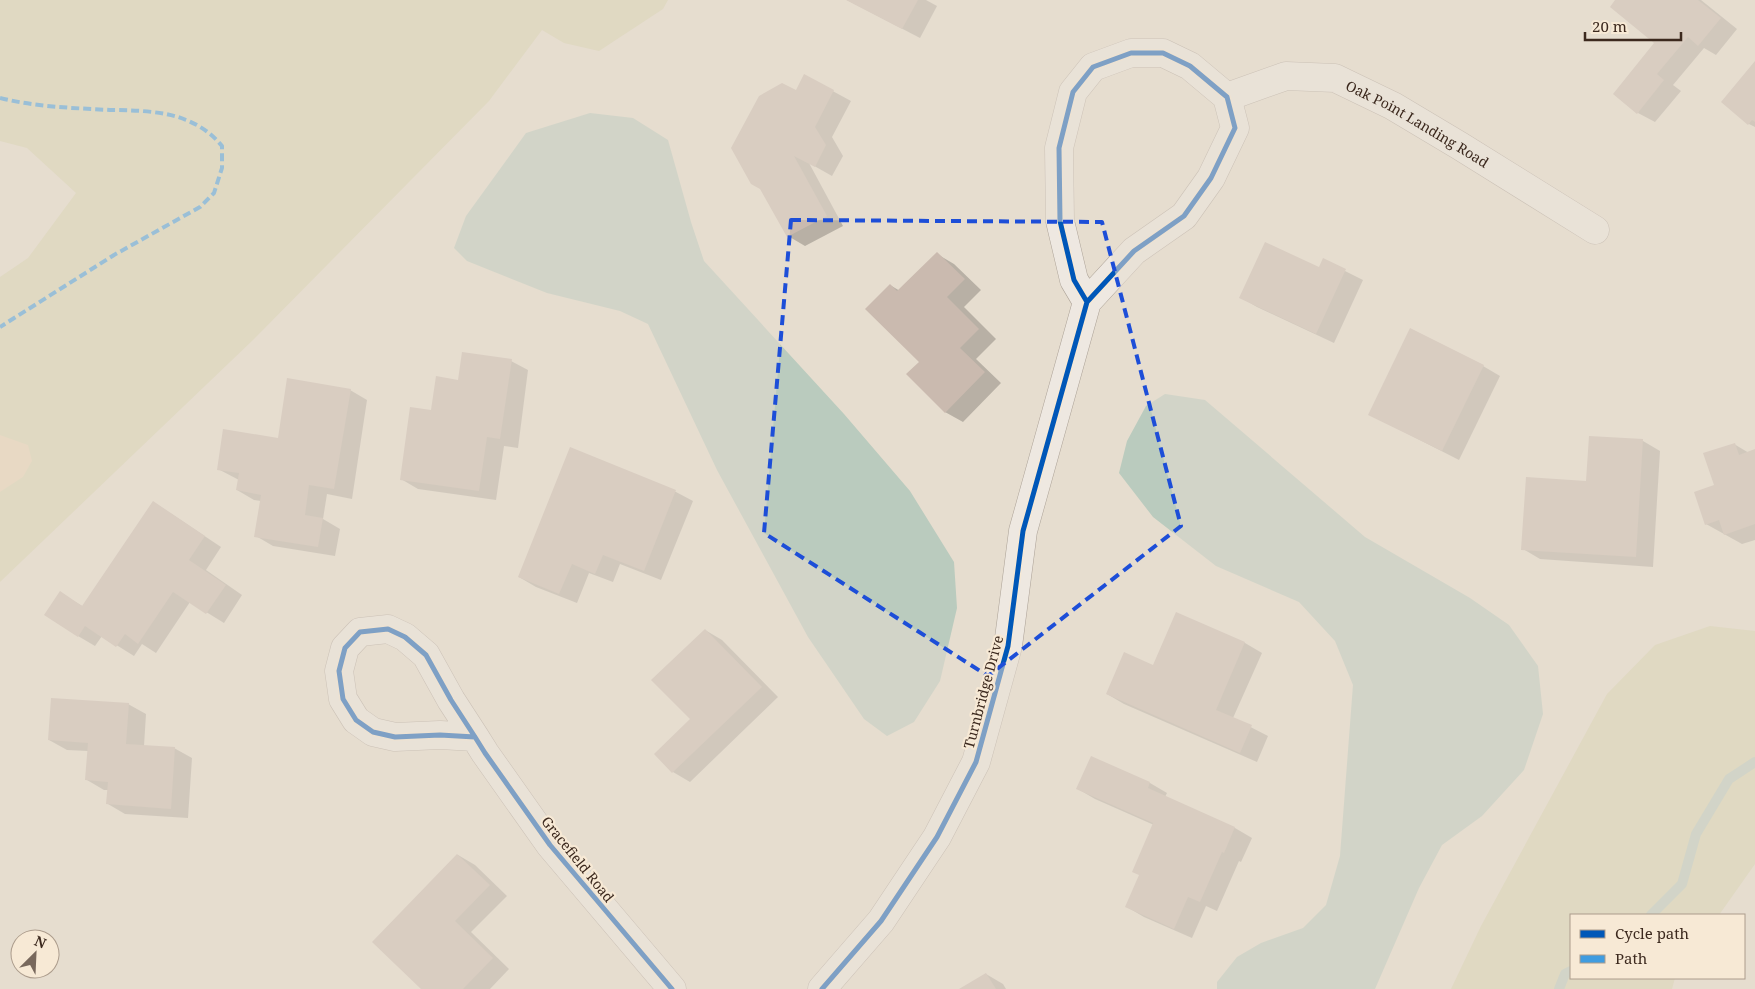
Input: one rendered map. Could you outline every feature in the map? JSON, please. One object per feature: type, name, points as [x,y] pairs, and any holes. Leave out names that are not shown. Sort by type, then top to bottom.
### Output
[{"type":"street","points":[[1087,302],[1074,280],[1060,221],[1059,148],[1074,92],[1093,67],[1131,53],[1163,53],[1190,66],[1227,97]]},
{"type":"street","name":"Oak Point Landing Road","points":[[1227,97],[1286,76],[1335,78],[1393,106],[1595,230]]},
{"type":"street","name":"Turnbridge Drive","points":[[822,989],[881,921],[937,837],[976,762],[1008,646],[1023,531],[1087,302],[1134,252],[1184,216],[1211,178],[1235,128],[1227,97]]},
{"type":"street","name":"Gracefield Road","points":[[475,737],[440,734],[395,737],[372,732],[356,720],[343,699],[338,671],[345,648],[360,632],[388,629],[406,637],[426,655],[451,700],[475,737],[550,845],[672,989]]},
{"type":"highlighted area","points":[[791,220],[1102,222],[1181,526],[988,676],[764,533]]},
{"type":"shaded area","points":[[0,0],[668,0],[663,9],[599,51],[564,43],[542,30],[489,101],[253,340],[0,582],[0,277],[28,258],[76,193],[27,148],[0,141]]},
{"type":"shaded area","points":[[590,113],[633,118],[668,140],[704,261],[844,414],[910,491],[954,562],[957,608],[940,681],[914,722],[887,736],[864,719],[808,637],[717,470],[648,324],[620,311],[547,293],[467,261],[454,248],[466,216],[526,133]]},
{"type":"shaded area","points":[[1165,394],[1205,400],[1365,537],[1470,598],[1509,625],[1538,666],[1543,714],[1524,770],[1482,816],[1442,845],[1419,888],[1375,989],[1217,989],[1217,982],[1237,957],[1261,943],[1303,928],[1326,905],[1340,856],[1353,685],[1335,641],[1299,602],[1216,566],[1153,517],[1119,473],[1127,441],[1146,406]]},
{"type":"shaded area","points":[[1710,626],[1755,631],[1755,864],[1720,914],[1570,914],[1570,979],[1675,979],[1672,989],[1451,989],[1481,926],[1607,694],[1655,645]]},
{"type":"sand","points":[[0,435],[28,445],[32,461],[23,477],[0,492]]},
{"type":"building","points":[[846,0],[918,0],[902,29]]},
{"type":"building","points":[[1615,0],[1698,0],[1721,18],[1698,46],[1688,37],[1657,74],[1664,80],[1637,114],[1613,94],[1654,43],[1610,7]]},
{"type":"building","points":[[1755,61],[1755,122],[1752,120],[1748,125],[1721,102]]},
{"type":"building","points":[[804,74],[834,90],[815,127],[826,145],[815,167],[794,156],[827,216],[787,237],[760,189],[751,184],[731,148],[759,96],[782,83],[796,90]]},
{"type":"building","points":[[1265,242],[1319,267],[1323,258],[1346,269],[1316,334],[1239,298]]},
{"type":"building","points":[[937,252],[965,279],[947,297],[979,329],[960,348],[985,372],[945,413],[906,374],[919,362],[865,309],[890,284],[897,291]]},
{"type":"building","points":[[1410,328],[1484,365],[1442,451],[1368,415]]},
{"type":"building","points":[[462,352],[512,359],[500,439],[487,437],[479,491],[400,480],[410,407],[431,410],[436,376],[458,380]]},
{"type":"building","points":[[287,378],[351,389],[334,489],[309,485],[305,515],[323,518],[318,547],[254,537],[261,495],[236,490],[239,473],[217,470],[223,429],[278,438]]},
{"type":"building","points":[[1589,436],[1643,439],[1636,557],[1521,550],[1526,477],[1586,481]]},
{"type":"building","points":[[1735,443],[1739,455],[1755,449],[1755,524],[1724,535],[1719,520],[1705,525],[1694,492],[1714,485],[1703,453]]},
{"type":"building","points":[[570,447],[676,490],[644,571],[603,555],[595,574],[572,564],[559,594],[518,577]]},
{"type":"building","points":[[153,501],[205,536],[189,560],[226,585],[206,614],[173,592],[138,644],[125,634],[116,647],[85,626],[78,637],[44,615],[60,591],[82,606]]},
{"type":"building","points":[[1176,612],[1245,642],[1216,710],[1252,725],[1240,753],[1106,694],[1124,652],[1153,665]]},
{"type":"building","points":[[705,629],[762,687],[672,773],[654,754],[690,719],[651,680]]},
{"type":"building","points":[[51,698],[129,703],[126,744],[175,747],[171,809],[106,804],[108,782],[85,780],[88,743],[48,740]]},
{"type":"building","points":[[1091,756],[1150,782],[1148,788],[1235,827],[1200,902],[1188,897],[1174,929],[1125,907],[1139,875],[1132,872],[1153,823],[1076,789]]},
{"type":"building","points":[[457,854],[490,885],[455,921],[493,958],[463,989],[421,989],[372,942]]},
{"type":"building","points":[[986,973],[996,989],[959,989]]},
{"type":"waterway","points":[[1652,914],[1682,884],[1696,834],[1729,779],[1755,762]]},
{"type":"waterway","points":[[1559,989],[1565,974],[1570,972]]},
{"type":"marked path","points":[[0,98],[55,107],[138,111],[169,115],[186,120],[201,128],[222,146],[222,168],[214,193],[200,207],[114,255],[0,327]]},
{"type":"cycle path","points":[[822,989],[881,921],[937,837],[976,762],[1008,646],[1023,531],[1087,302],[1134,251],[1184,216],[1211,178],[1235,128],[1227,97],[1190,66],[1163,53],[1131,53],[1093,67],[1073,92],[1059,148],[1060,221],[1074,280],[1087,302]]},
{"type":"cycle path","points":[[475,737],[440,735],[395,737],[373,732],[356,720],[343,699],[339,671],[345,648],[360,632],[388,629],[405,637],[426,655],[451,700],[475,737],[485,753],[550,845],[672,989]]}]
